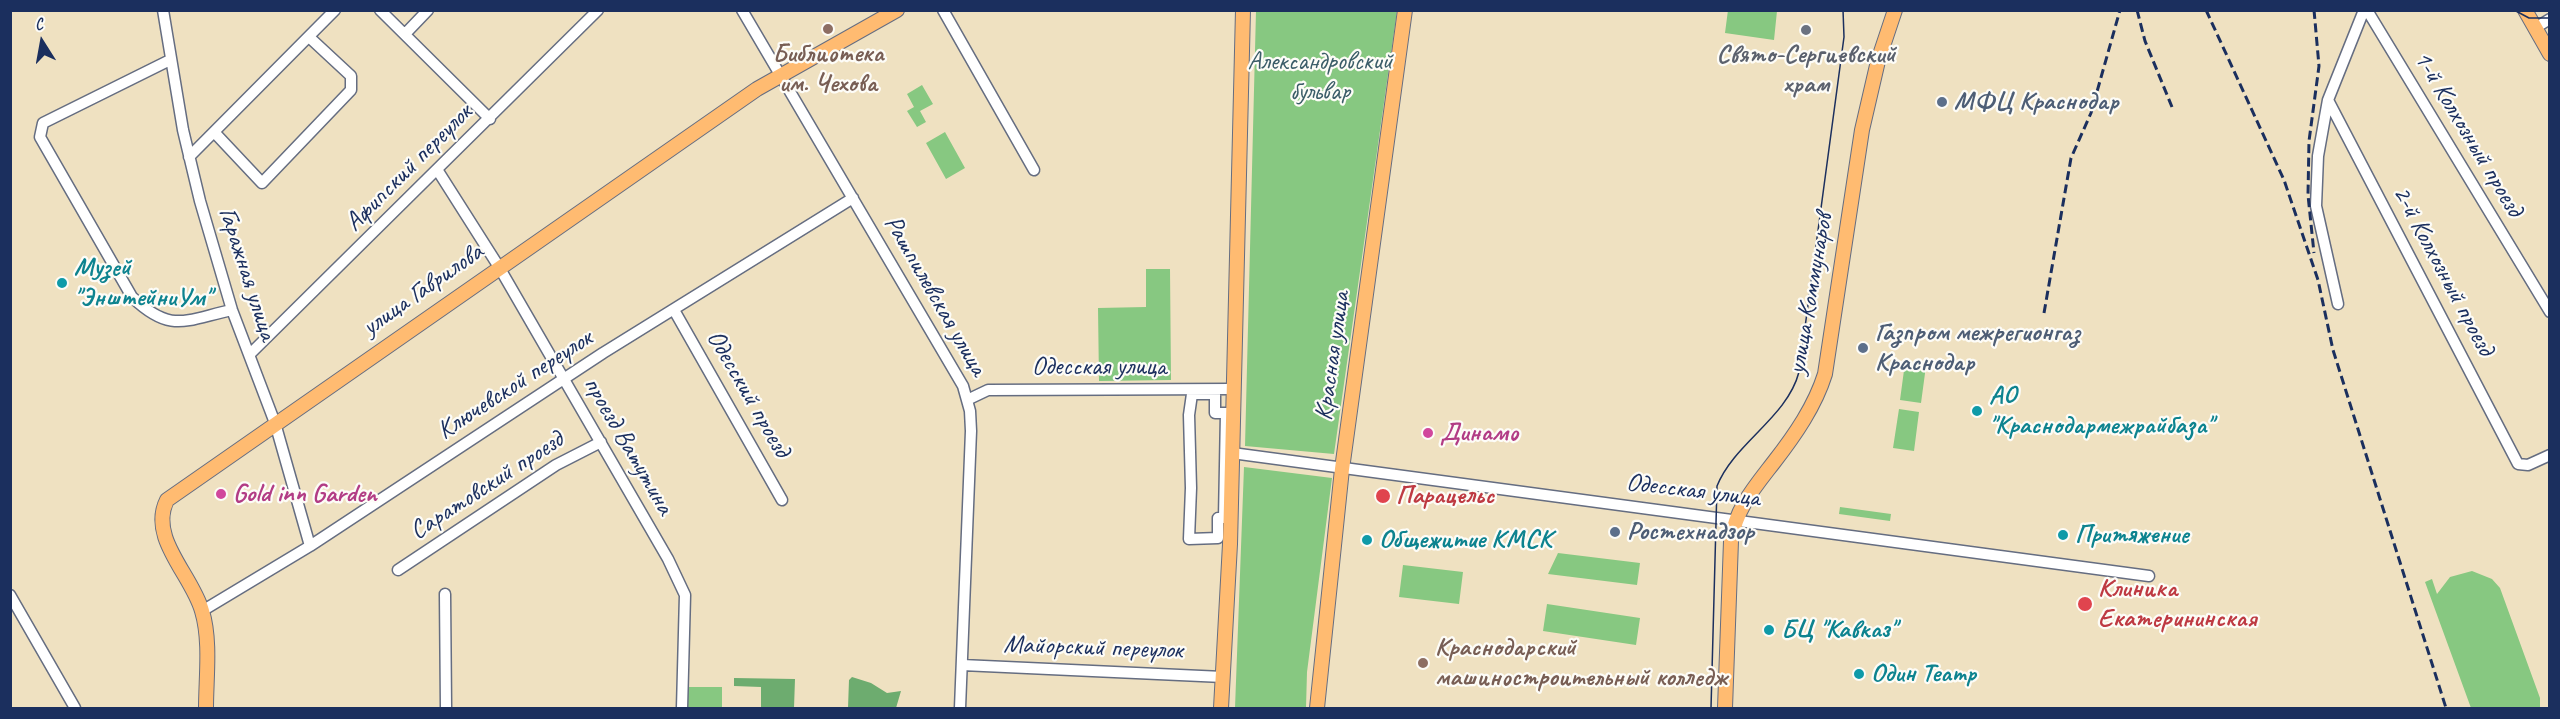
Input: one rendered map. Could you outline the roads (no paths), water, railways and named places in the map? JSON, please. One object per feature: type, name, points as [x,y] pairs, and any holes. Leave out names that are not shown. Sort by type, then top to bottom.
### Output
[{"type":"main road","name":"улица Гаврилова","points":[[206,708],[205,626],[202,611],[164,534],[162,510],[167,500],[740,100],[897,10]]},
{"type":"main road","points":[[1221,708],[1232,453],[1243,10]]},
{"type":"main road","name":"Красная улица","points":[[1317,708],[1342,469],[1406,10]]},
{"type":"main road","name":"улица Коммунаров","points":[[1725,708],[1731,541],[1735,520],[1747,496],[1794,435],[1811,408],[1825,374],[1862,130],[1878,61],[1895,10]]},
{"type":"main road","points":[[2525,10],[2550,54]]},
{"type":"street","name":"Гаражная улица","points":[[163,10],[170,60],[189,157],[232,310],[275,423],[310,546]]},
{"type":"street","points":[[189,157],[335,10]]},
{"type":"street","points":[[380,10],[490,119]]},
{"type":"street","points":[[405,34],[428,10]]},
{"type":"street","name":"Афипский переулок","points":[[250,354],[438,171],[598,10]]},
{"type":"street","name":"Рашпилевская улица","points":[[742,10],[963,386],[971,431],[960,708]]},
{"type":"street","points":[[943,10],[1034,170]]},
{"type":"street","points":[[2338,304],[2316,206],[2318,156],[2328,100],[2365,10]]},
{"type":"street","name":"1-й Колхозный проезд","points":[[2365,10],[2550,312]]},
{"type":"street","points":[[2535,28],[2550,19]]},
{"type":"street","points":[[214,132],[262,183],[351,90],[351,76],[309,37]]},
{"type":"street","points":[[170,60],[43,123],[40,137],[132,297],[151,315],[172,322],[232,310]]},
{"type":"street","name":"2-й Колхозный проезд","points":[[2328,100],[2518,464],[2528,465],[2550,455]]},
{"type":"street","name":"проезд Ватутина","points":[[438,171],[499,267],[601,442],[668,559],[685,595],[682,708]]},
{"type":"street","name":"Ключевской переулок","points":[[202,611],[310,546],[563,380],[853,198]]},
{"type":"street","name":"Одесский проезд","points":[[674,310],[782,500]]},
{"type":"street","name":"Одесская улица","points":[[967,400],[988,390],[1233,389]]},
{"type":"street","points":[[1192,394],[1215,394],[1215,413],[1226,413],[1224,518],[1218,518],[1218,538],[1189,539],[1190,397],[1192,394]]},
{"type":"street","name":"Саратовский проезд","points":[[398,570],[556,465],[601,442]]},
{"type":"street","name":"Одесская улица","points":[[1232,453],[2149,576]]},
{"type":"street","points":[[445,594],[446,708]]},
{"type":"street","points":[[10,596],[75,708]]},
{"type":"street","name":"Майорский переулок","points":[[962,665],[1223,677]]},
{"type":"tram line","points":[[1711,708],[1717,486],[1735,457],[1784,403],[1799,372],[1844,37],[1843,10]]},
{"type":"tram line","points":[[2514,10],[2529,18],[2550,18]]},
{"type":"railway","points":[[2044,313],[2071,158],[2091,113],[2120,10]]},
{"type":"railway","points":[[2137,10],[2145,41],[2172,107]]},
{"type":"railway","points":[[2206,10],[2284,180],[2318,280],[2333,350],[2446,708]]},
{"type":"railway","points":[[2314,10],[2319,66],[2309,141],[2308,195],[2314,253]]},
{"type":"place","name":"Библиотека им. Чехова","points":[[828,29]]},
{"type":"place","name":"Свято-Сергиевский храм","points":[[1806,30]]},
{"type":"place","name":"МФЦ Краснодар","points":[[1942,102]]},
{"type":"place","name":"Музей \"ЭнштейниУм\"","points":[[62,283]]},
{"type":"place","name":"Газпром межрегионгаз Краснодар","points":[[1863,348]]},
{"type":"place","name":"АО \"Краснодармежрайбаза\"","points":[[1977,411]]},
{"type":"place","name":"Динамо","points":[[1428,433]]},
{"type":"place","name":"Gold inn Garden","points":[[221,494]]},
{"type":"place","name":"Парацельс","points":[[1383,496]]},
{"type":"place","name":"Ростехнадзор","points":[[1615,532]]},
{"type":"place","name":"Притяжение","points":[[2063,535]]},
{"type":"place","name":"Общежитие КМСК","points":[[1367,540]]},
{"type":"place","name":"Клиника Екатерининская","points":[[2085,604]]},
{"type":"place","name":"БЦ \"Кавказ\"","points":[[1769,630]]},
{"type":"place","name":"Краснодарский машиностроительный колледж","points":[[1423,663]]},
{"type":"place","name":"Один Театр","points":[[1859,674]]},
{"type":"park label","name":"Александровский бульвар","points":[[1320,76]]}]
